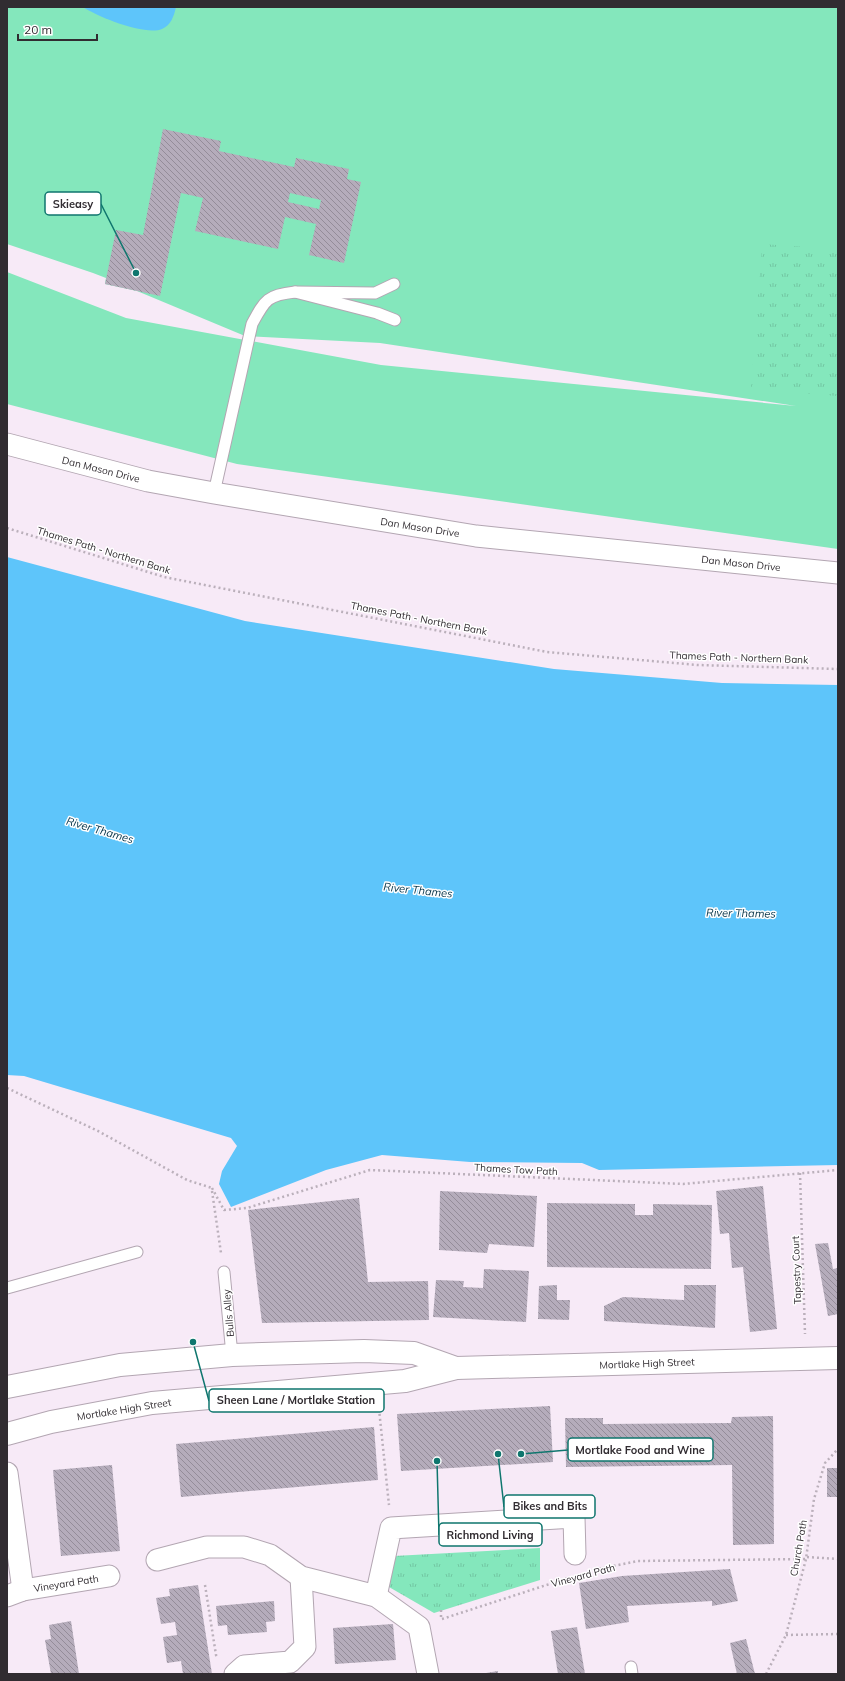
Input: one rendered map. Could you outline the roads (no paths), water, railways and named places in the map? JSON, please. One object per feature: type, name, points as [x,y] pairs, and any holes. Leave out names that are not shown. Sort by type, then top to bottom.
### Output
[{"type":"main road","name":"Mortlake High Street","points":[[7,1387],[120,1365],[232,1355],[364,1351],[414,1353],[456,1368]]},
{"type":"main road","name":"Mortlake High Street","points":[[7,1434],[86,1414],[152,1403],[405,1381],[456,1368],[838,1358]]},
{"type":"street","name":"Dan Mason Drive","points":[[7,444],[148,481],[476,536],[838,573]]},
{"type":"street","name":"Vineyard Path","points":[[7,1473],[15,1593],[109,1576]]},
{"type":"street","points":[[376,1596],[391,1528],[574,1517],[575,1554]]},
{"type":"street","points":[[157,1560],[207,1548],[244,1547],[270,1556],[302,1577],[376,1596],[419,1627],[428,1674]]},
{"type":"street","points":[[228,1668],[290,1662],[305,1647],[302,1577]]},
{"type":"lane","points":[[214,493],[252,324],[263,304],[277,294],[295,292],[374,293],[394,284]]},
{"type":"lane","points":[[295,292],[377,313],[395,320]]},
{"type":"lane","points":[[7,1288],[137,1252]]},
{"type":"lane","name":"Bulls Alley","points":[[224,1272],[232,1355]]},
{"type":"water","points":[[83,7],[176,7],[173,17],[168,25],[162,29],[145,30],[133,28],[99,16]]},
{"type":"water","name":"River Thames","points":[[7,557],[245,621],[554,669],[722,683],[838,685],[838,1165],[599,1170],[582,1163],[470,1162],[382,1155],[326,1170],[231,1207],[219,1184],[222,1171],[237,1146],[231,1138],[24,1076],[7,1075]]},
{"type":"place","name":"Skieasy","points":[[136,273]]},
{"type":"place","name":"Sheen Lane / Mortlake Station","points":[[193,1342]]},
{"type":"place","name":"Bikes and Bits","points":[[498,1454]]},
{"type":"place","name":"Mortlake Food and Wine","points":[[521,1454]]},
{"type":"place","name":"Richmond Living","points":[[437,1461]]}]
